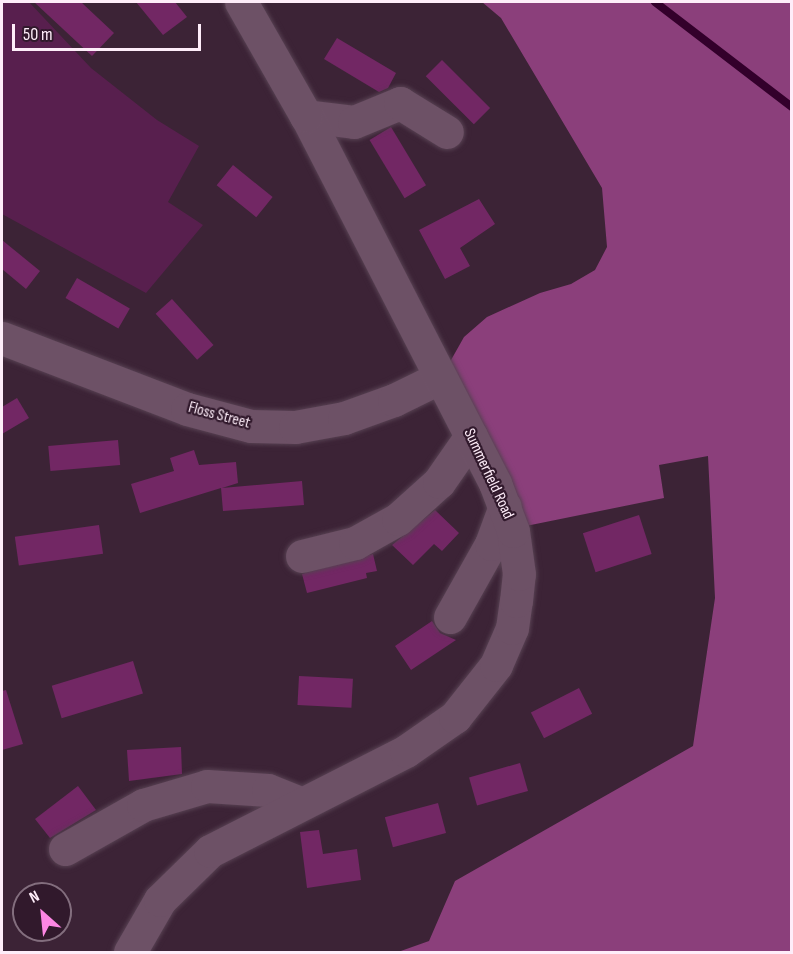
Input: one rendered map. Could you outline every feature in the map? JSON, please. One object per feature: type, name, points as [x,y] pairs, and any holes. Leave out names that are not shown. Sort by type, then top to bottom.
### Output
[{"type":"street","name":"Summerfield Road","points":[[130,952],[160,900],[184,873],[210,851],[434,735],[480,689],[496,665],[512,628],[516,601],[519,574],[513,531],[505,506],[306,116],[241,2]]},
{"type":"street","points":[[306,116],[354,122],[400,103],[447,132]]},
{"type":"street","name":"Floss Street","points":[[2,338],[187,409],[251,426],[295,427],[344,418],[394,400],[439,378]]},
{"type":"street","points":[[302,556],[355,543],[398,519],[439,482],[471,436]]},
{"type":"street","points":[[450,617],[491,544],[505,506]]},
{"type":"street","points":[[65,849],[143,805],[207,786],[268,790],[300,803]]},
{"type":"shaded area","points":[[2,2],[29,2],[91,68],[157,120],[199,146],[168,202],[203,225],[146,293],[2,214]]},
{"type":"shaded area","points":[[482,2],[791,2],[791,952],[398,952],[429,941],[455,881],[693,746],[715,598],[708,456],[659,465],[664,498],[516,528],[442,376],[464,337],[487,317],[540,293],[571,284],[595,270],[607,247],[602,188],[501,18]]},
{"type":"building","points":[[34,2],[81,2],[114,33],[92,56]]},
{"type":"building","points":[[136,2],[175,2],[187,17],[163,35]]},
{"type":"building","points":[[337,38],[396,73],[388,88],[379,92],[324,59]]},
{"type":"building","points":[[442,60],[490,108],[474,124],[426,76]]},
{"type":"building","points":[[391,127],[426,185],[405,198],[370,140]]},
{"type":"building","points":[[233,165],[273,197],[256,217],[217,185]]},
{"type":"building","points":[[479,199],[495,224],[460,248],[470,266],[445,279],[419,230]]},
{"type":"building","points":[[2,240],[40,271],[26,289],[2,269]]},
{"type":"building","points":[[77,278],[130,308],[118,328],[66,298]]},
{"type":"building","points":[[172,299],[213,345],[197,360],[156,314]]},
{"type":"building","points":[[17,398],[29,418],[2,434],[2,407]]},
{"type":"building","points":[[118,440],[120,465],[50,471],[48,446]]},
{"type":"building","points":[[194,450],[199,465],[236,462],[238,483],[222,488],[302,481],[304,505],[223,511],[221,488],[140,513],[131,484],[174,471],[170,458]]},
{"type":"building","points":[[435,510],[459,533],[442,551],[434,544],[413,565],[392,545]]},
{"type":"building","points":[[639,515],[652,554],[596,572],[583,533]]},
{"type":"building","points":[[99,525],[103,554],[19,566],[15,537]]},
{"type":"building","points":[[373,554],[377,571],[366,573],[367,578],[307,593],[302,574]]},
{"type":"building","points":[[432,621],[440,633],[456,640],[411,670],[395,646]]},
{"type":"building","points":[[133,661],[143,694],[62,718],[52,686]]},
{"type":"building","points":[[299,676],[353,679],[351,708],[297,705]]},
{"type":"building","points":[[579,688],[592,714],[544,738],[531,713]]},
{"type":"building","points":[[6,690],[23,744],[2,750],[2,691]]},
{"type":"building","points":[[181,747],[182,774],[129,781],[127,750]]},
{"type":"building","points":[[520,763],[528,791],[477,805],[469,778]]},
{"type":"building","points":[[78,786],[96,810],[50,838],[35,819]]},
{"type":"building","points":[[438,803],[446,833],[393,847],[385,817]]},
{"type":"building","points":[[319,830],[323,854],[357,849],[361,880],[307,888],[300,832]]},
{"type":"waterway","points":[[655,2],[792,107]]}]
